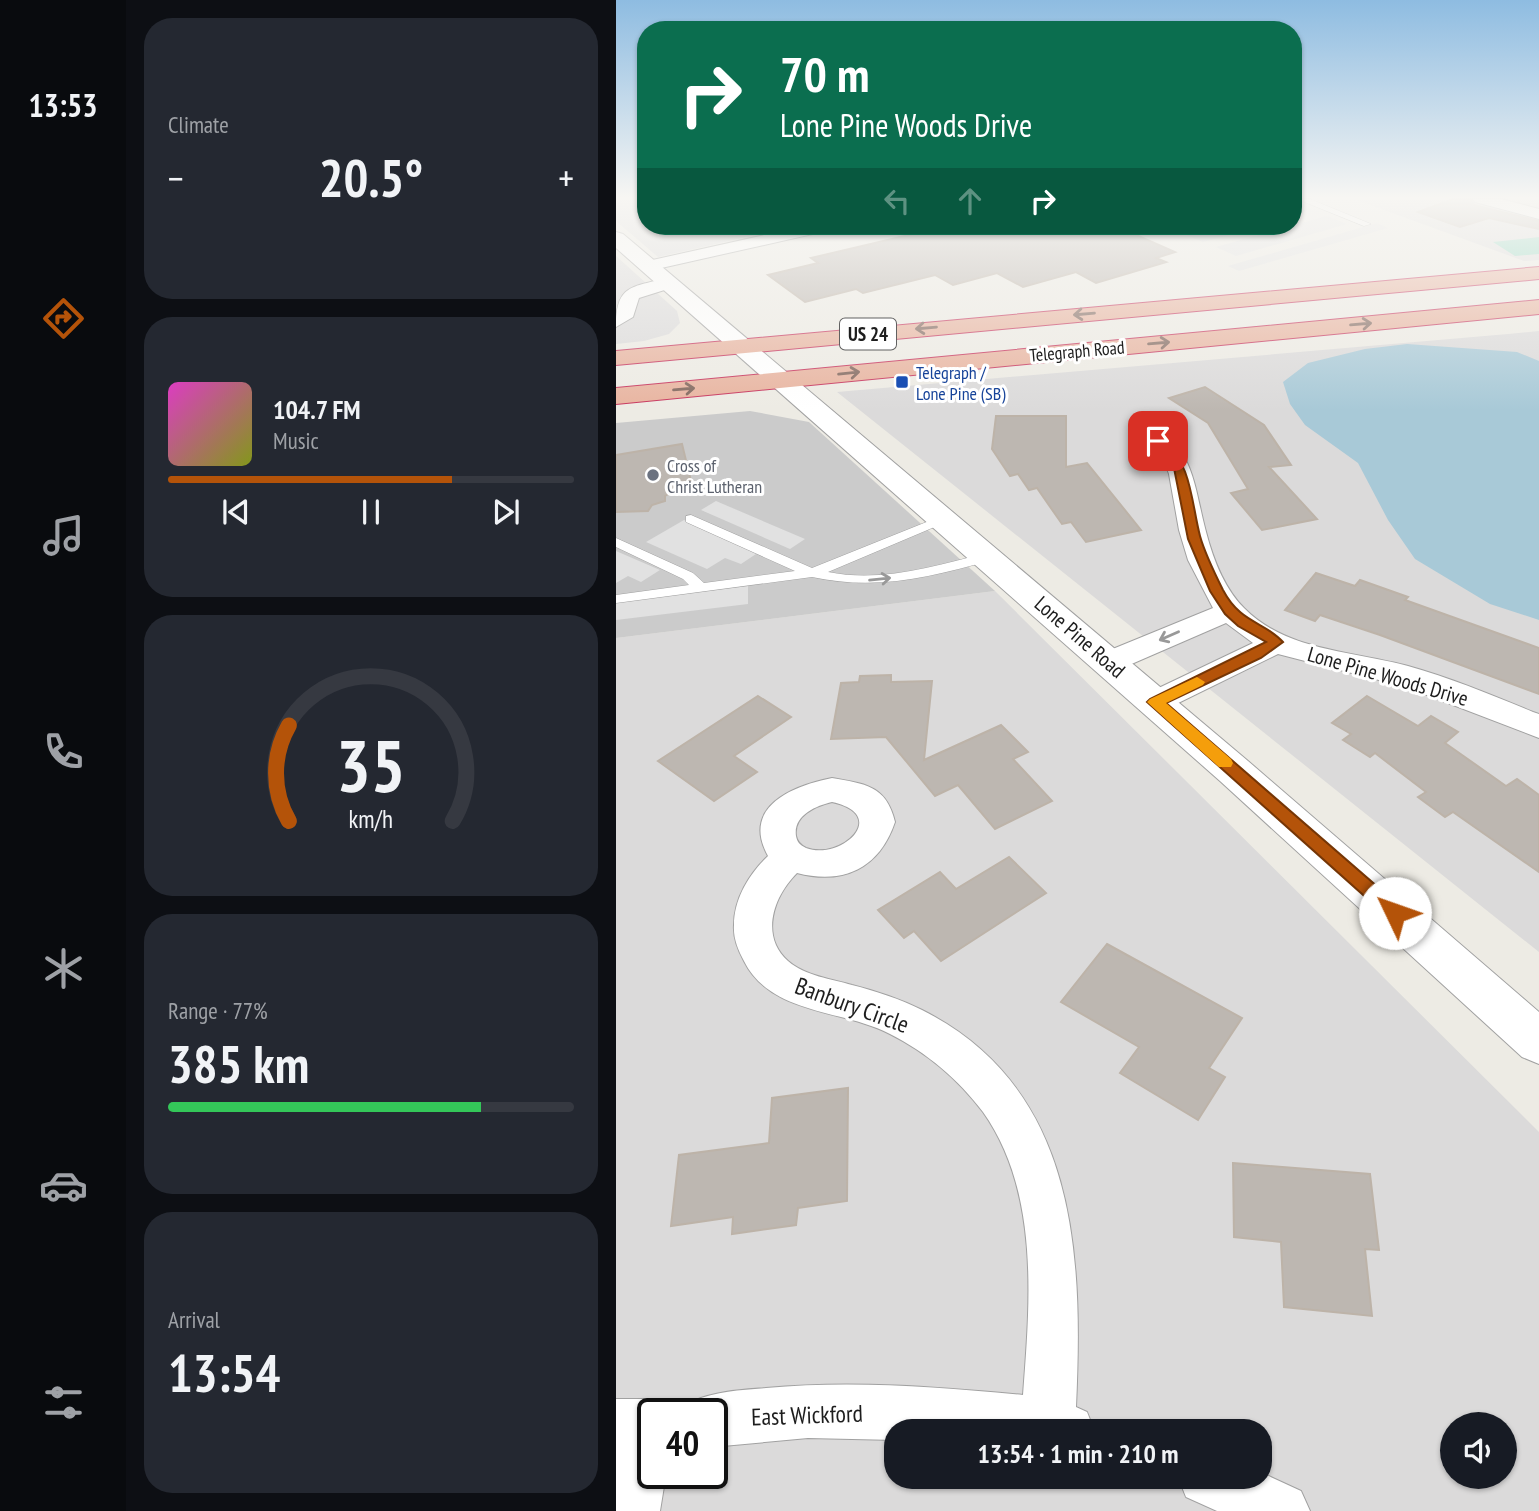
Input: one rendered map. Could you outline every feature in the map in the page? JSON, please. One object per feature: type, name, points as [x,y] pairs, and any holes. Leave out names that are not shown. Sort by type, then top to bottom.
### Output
[{"type":"highway","name":"Telegraph Road","points":[[616,358],[1539,273]]},
{"type":"highway","points":[[1417,284],[1406,295],[1409,304],[1427,312],[1449,316]]},
{"type":"highway","points":[[1274,297],[1293,303],[1301,309],[1302,321],[1293,331]]},
{"type":"highway","name":"Telegraph Road","points":[[616,396],[1539,307]]},
{"type":"street","name":"Lone Pine Road","points":[[653,270],[1155,702],[1539,1042]]},
{"type":"street","points":[[616,321],[626,313],[628,299],[632,294],[668,283]]},
{"type":"street","name":"Lone Pine Woods Drive","points":[[1143,433],[1169,450],[1180,468],[1194,539],[1217,591],[1230,611],[1257,633],[1299,651],[1439,686],[1539,727]]},
{"type":"street","points":[[1109,662],[1230,611]]},
{"type":"street","points":[[1155,702],[1256,655],[1276,642]]},
{"type":"street","name":"Banbury Circle","points":[[791,857],[762,887],[754,910],[753,935],[762,958],[779,978],[799,987],[871,1007],[913,1026],[950,1050],[998,1099],[1027,1148],[1043,1194],[1052,1248],[1059,1419]]},
{"type":"street","name":"East Wickford","points":[[728,1418],[808,1411],[940,1413],[988,1419]]},
{"type":"street","points":[[631,1511],[637,1447]]},
{"type":"street","points":[[1232,1489],[1281,1511]]},
{"type":"lane","points":[[691,519],[812,573],[841,579],[877,580],[987,557]]},
{"type":"lane","points":[[616,598],[812,573],[944,520]]},
{"type":"lane","points":[[616,542],[688,576],[700,587]]},
{"type":"shaded area","points":[[616,270],[631,270],[677,311],[680,323],[669,334],[644,341],[616,344]]},
{"type":"shaded area","points":[[1539,331],[1539,952],[837,392],[1508,334]]},
{"type":"shaded area","points":[[750,411],[809,422],[995,591],[616,638],[616,423]]},
{"type":"shaded area","points":[[716,501],[805,539],[790,549],[701,510]]},
{"type":"shaded area","points":[[684,520],[759,552],[741,564],[725,558],[707,569],[646,542]]},
{"type":"shaded area","points":[[616,551],[660,570],[641,582],[628,576],[616,583]]},
{"type":"shaded area","points":[[748,586],[748,604],[616,620],[616,602]]},
{"type":"shaded area","points":[[995,591],[1539,1132],[1539,1511],[616,1511],[616,638]]},
{"type":"water","points":[[1407,344],[1517,352],[1539,361],[1539,620],[1490,604],[1415,559],[1388,520],[1358,463],[1305,425],[1290,404],[1283,382],[1308,363],[1365,349]]},
{"type":"building","points":[[791,270],[1141,270],[1096,283],[1076,272],[1023,287],[997,273],[953,285],[935,275],[863,293],[856,289],[805,302],[768,275]]},
{"type":"building","points":[[1205,387],[1264,425],[1291,465],[1269,467],[1317,519],[1262,530],[1231,493],[1248,489],[1208,423],[1169,398]]},
{"type":"building","points":[[996,416],[1066,416],[1066,467],[1087,463],[1141,530],[1086,542],[1071,522],[1062,524],[1037,488],[1029,490],[1018,474],[1010,476],[992,449]]},
{"type":"building","name":"Cross of Christ Lutheran","points":[[682,444],[691,481],[665,496],[665,501],[652,505],[648,511],[616,512],[616,455]]},
{"type":"building","points":[[1316,573],[1355,586],[1360,580],[1408,597],[1405,600],[1539,648],[1539,694],[1320,615],[1315,621],[1285,610]]},
{"type":"building","points":[[891,675],[891,682],[932,681],[924,760],[1001,725],[1028,752],[1013,759],[1052,801],[995,829],[958,785],[935,796],[886,737],[831,739],[841,683],[859,682],[860,676]]},
{"type":"building","points":[[758,696],[791,717],[734,756],[757,772],[714,801],[658,761]]},
{"type":"building","points":[[1367,696],[1418,726],[1431,716],[1458,732],[1445,743],[1506,786],[1517,779],[1539,795],[1539,872],[1453,812],[1445,817],[1418,797],[1426,792],[1375,753],[1370,757],[1343,740],[1351,734],[1332,723]]},
{"type":"building","points":[[1009,857],[1046,893],[941,961],[914,931],[904,938],[878,910],[940,872],[956,889]]},
{"type":"building","points":[[1107,944],[1242,1018],[1209,1068],[1225,1077],[1198,1120],[1120,1073],[1139,1047],[1061,1002]]},
{"type":"building","points":[[848,1088],[847,1201],[798,1208],[796,1225],[732,1234],[733,1217],[671,1226],[679,1155],[769,1143],[772,1098]]},
{"type":"building","points":[[1233,1163],[1370,1174],[1379,1250],[1365,1249],[1372,1316],[1284,1307],[1281,1242],[1234,1237]]},
{"type":"slow traffic","points":[[1197,682],[1155,702],[1225,763]]},
{"type":"place","name":"Telegraph / Lone Pine (SB)","points":[[902,382]]},
{"type":"place","name":"Cross of Christ Lutheran","points":[[653,475]]},
{"type":"route","points":[[1158,441],[1169,450],[1180,468],[1194,539],[1217,591],[1230,611],[1243,623],[1276,642],[1256,655],[1155,702],[1395,913]]}]
